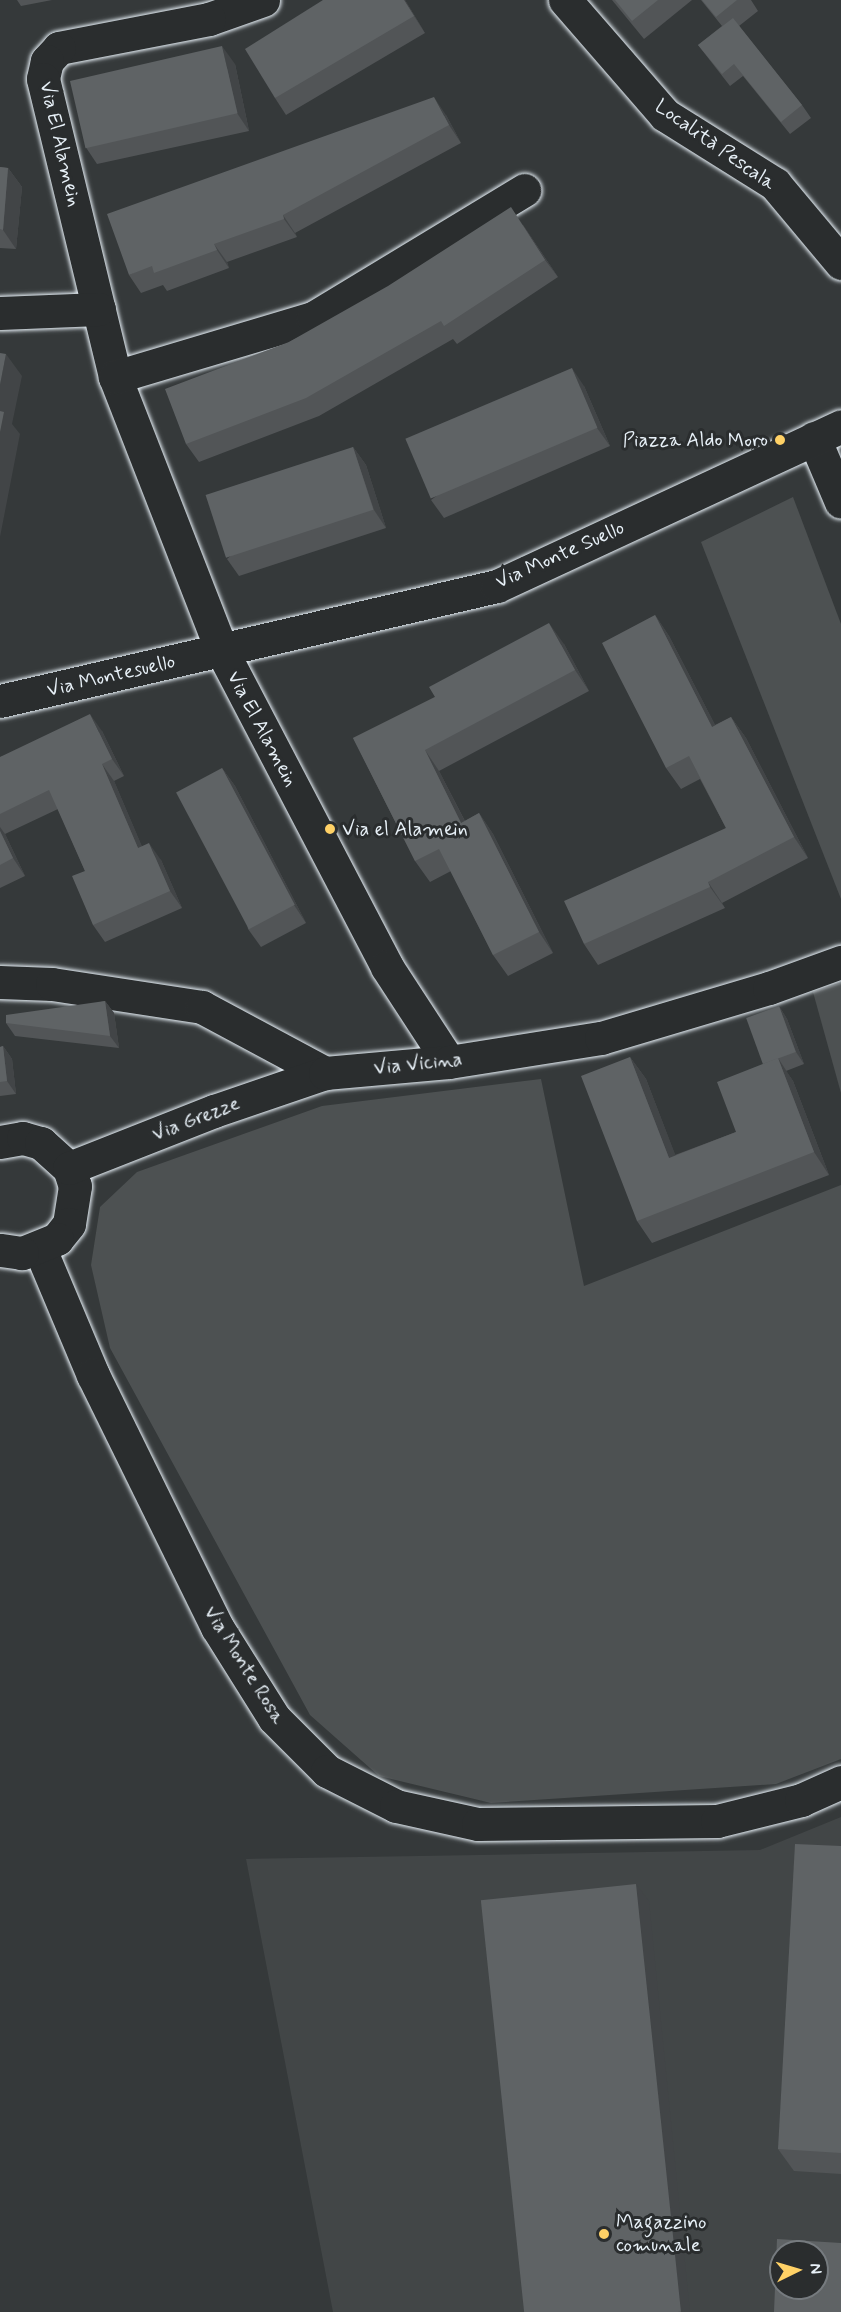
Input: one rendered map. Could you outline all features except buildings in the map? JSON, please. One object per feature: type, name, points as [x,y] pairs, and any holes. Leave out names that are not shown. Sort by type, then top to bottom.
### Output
[{"type":"street","name":"Via El Alamein","points":[[263,0],[209,19],[59,48],[47,61],[43,79],[115,378],[222,651],[387,968],[449,1062]]},
{"type":"street","name":"Località Pescala","points":[[579,6],[665,115],[775,184],[841,263]]},
{"type":"street","points":[[115,378],[313,318],[524,190]]},
{"type":"street","points":[[0,313],[99,309]]},
{"type":"street","name":"Via Monte Suello","points":[[222,651],[496,586],[828,432],[841,502]]},
{"type":"street","name":"Via Montesuello","points":[[0,701],[222,651]]},
{"type":"street","name":"Via Vicina","points":[[325,1073],[449,1062],[601,1038],[769,988],[841,962]]},
{"type":"street","points":[[0,982],[52,984],[202,1007],[325,1073]]},
{"type":"street","name":"Via Grezze","points":[[69,1168],[214,1111],[325,1073]]},
{"type":"street","points":[[0,1142],[23,1138],[41,1143],[69,1168],[75,1186],[69,1224],[57,1239],[40,1249],[22,1253],[0,1250]]},
{"type":"street","name":"Via Monte Rosa","points":[[40,1249],[93,1375],[216,1627],[274,1718],[327,1771],[396,1806],[478,1824],[717,1821],[801,1800],[841,1782]]},
{"type":"shaded area","points":[[793,497],[841,624],[841,899],[701,542]]},
{"type":"shaded area","points":[[841,983],[841,1093],[813,992]]},
{"type":"shaded area","points":[[541,1079],[584,1286],[841,1185],[841,1759],[776,1784],[491,1803],[379,1776],[310,1715],[110,1348],[91,1265],[100,1207],[137,1172],[322,1106]]},
{"type":"shaded area","points":[[841,1817],[841,2312],[333,2312],[246,1859],[760,1850]]},
{"type":"place","name":"Piazza Aldo Moro","points":[[780,440]]},
{"type":"place","name":"Via el Alamein","points":[[330,829]]},
{"type":"place","name":"Magazzino comunale","points":[[604,2234]]}]
